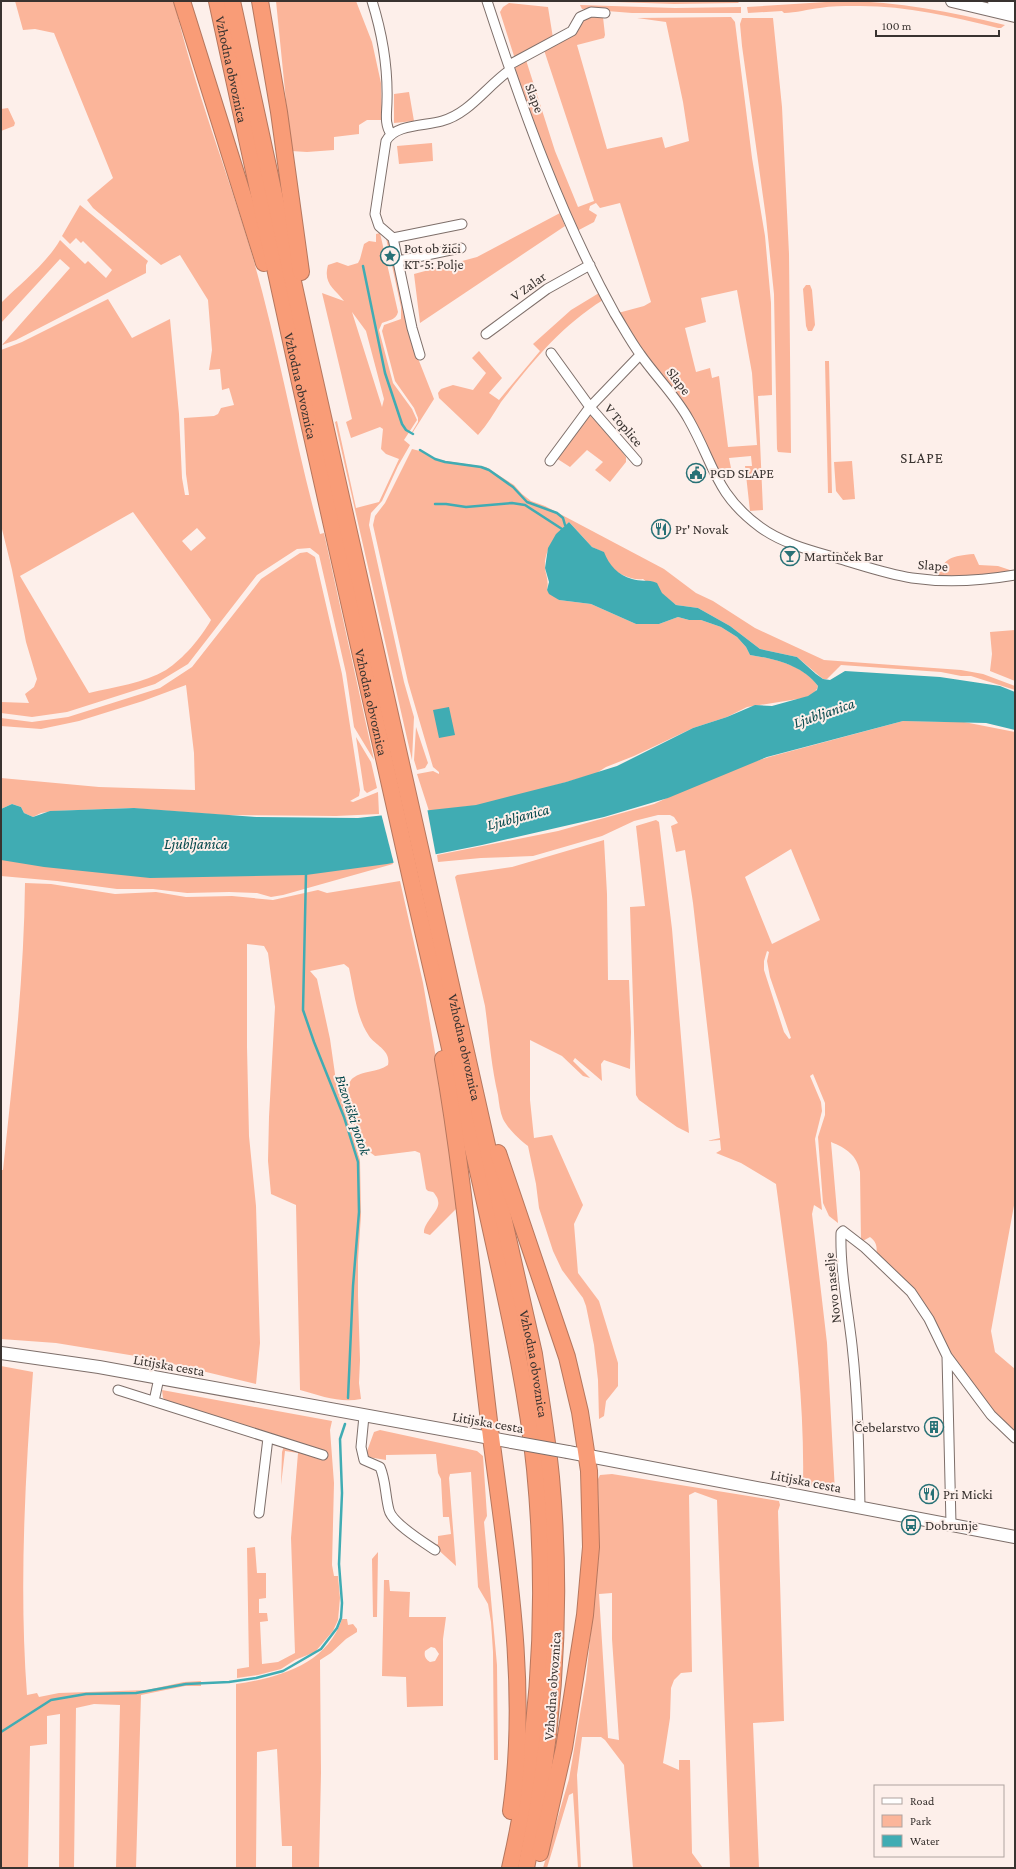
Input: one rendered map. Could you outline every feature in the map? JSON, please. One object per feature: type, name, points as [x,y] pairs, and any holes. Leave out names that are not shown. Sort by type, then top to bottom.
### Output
[{"type":"highway","points":[[182,1],[267,272],[276,314],[288,330]]},
{"type":"highway","name":"Vzhodna obvoznica","points":[[217,1],[288,330],[395,769]]},
{"type":"highway","name":"Vzhodna obvoznica","points":[[232,1],[307,346],[395,769]]},
{"type":"highway","points":[[260,2],[279,112],[303,284],[311,325],[307,346]]},
{"type":"highway","points":[[395,769],[417,869]]},
{"type":"highway","name":"Vzhodna obvoznica","points":[[417,869],[435,982],[519,1357],[529,1422],[537,1492],[541,1579],[539,1666],[530,1759],[510,1868]]},
{"type":"highway","name":"Vzhodna obvoznica","points":[[417,869],[470,1067],[534,1354],[546,1432],[555,1527],[556,1615],[552,1702],[541,1789],[526,1868]]},
{"type":"highway","points":[[435,982],[433,1008],[447,1080],[514,1622],[518,1708],[514,1794],[502,1868]]},
{"type":"highway","points":[[470,1067],[481,1083],[495,1143],[568,1357],[580,1412],[589,1476],[591,1547],[585,1615],[564,1748],[536,1868]]},
{"type":"main road","points":[[952,1],[1015,16]]},
{"type":"main road","points":[[994,1],[1015,6]]},
{"type":"main road","name":"Litijska cesta","points":[[1,1353],[58,1360],[587,1455],[1015,1537]]},
{"type":"street","points":[[372,1],[383,48],[387,84],[386,123],[391,134]]},
{"type":"street","name":"Slape","points":[[486,1],[546,168],[590,265],[615,314],[640,355],[662,380],[689,420],[715,476],[725,493],[738,508],[761,528],[784,540],[812,551],[911,578],[940,581],[968,581],[1015,574]]},
{"type":"street","points":[[420,354],[412,328],[393,238],[379,226],[375,209],[386,141],[391,134],[402,129],[443,121],[455,116],[510,68],[572,30],[580,17],[591,12],[605,14]]},
{"type":"street","points":[[393,238],[462,224]]},
{"type":"street","points":[[398,261],[461,248]]},
{"type":"street","name":"V Zalar","points":[[486,334],[547,289],[590,265]]},
{"type":"street","name":"V Toplice","points":[[551,353],[590,406],[637,461]]},
{"type":"street","name":"V Toplice","points":[[550,461],[590,406],[640,355]]},
{"type":"street","name":"Novo naselje","points":[[860,1507],[857,1406],[842,1252],[842,1232],[845,1232],[851,1236],[865,1248],[911,1292],[929,1319],[947,1356],[991,1415],[1015,1438]]},
{"type":"street","name":"Novo naselje","points":[[947,1356],[951,1524]]},
{"type":"street","points":[[154,1401],[159,1378]]},
{"type":"street","points":[[118,1390],[323,1456]]},
{"type":"street","points":[[364,1416],[361,1447],[364,1460],[380,1467],[384,1477],[389,1511],[394,1520],[434,1550]]},
{"type":"street","points":[[258,1513],[268,1438]]},
{"type":"green space","points":[[15,1],[174,1],[191,66],[243,226],[262,292],[311,500],[320,534],[324,533],[374,760],[354,727],[346,673],[319,555],[310,548],[297,549],[257,575],[188,664],[155,684],[67,712],[32,717],[1,713],[1,702],[29,703],[25,694],[34,687],[37,679],[26,642],[12,570],[1,525],[1,350],[22,342],[108,299],[132,338],[170,319],[179,414],[182,478],[185,495],[189,495],[186,474],[184,418],[214,416],[218,414],[221,408],[234,405],[229,388],[222,390],[220,369],[209,370],[212,350],[208,300],[180,255],[161,265],[93,208],[87,200],[113,178],[54,33],[35,29],[23,30]],"holes":[[[133,512],[211,620],[191,648],[166,670],[148,678],[119,687],[89,693],[20,576]],[[197,528],[206,538],[191,551],[182,541]]]},
{"type":"green space","points":[[276,1],[356,1],[372,42],[381,83],[382,120],[367,120],[359,125],[359,134],[334,137],[334,150],[307,152],[291,151]]},
{"type":"green space","points":[[585,1],[740,1],[738,3],[674,4]]},
{"type":"green space","points":[[863,1],[904,5],[1005,25],[998,28],[926,12],[890,7],[837,6],[788,13],[784,13],[782,11],[748,13],[747,7]]},
{"type":"green space","points":[[509,3],[548,7],[553,38],[519,56],[514,56],[500,12],[503,7]]},
{"type":"green space","points":[[580,5],[675,8],[741,7],[741,13],[632,13],[582,9]]},
{"type":"green space","points":[[592,16],[603,17],[604,38],[577,45],[607,149],[662,137],[665,148],[689,141],[683,102],[666,22],[637,18],[731,17],[735,22],[752,158],[765,236],[771,303],[772,395],[758,396],[763,510],[750,511],[745,466],[752,466],[751,456],[729,458],[731,468],[717,471],[618,313],[644,306],[651,302],[620,203],[600,208],[596,203],[590,206],[589,210],[597,215],[594,222],[577,231],[562,197],[517,79],[515,67],[517,64],[573,33],[584,20]],"holes":[[[544,50],[594,201],[578,207],[555,151],[526,60]],[[737,290],[752,373],[757,445],[728,447],[719,376],[712,378],[710,368],[696,372],[685,328],[706,322],[701,298]]]},
{"type":"green space","points":[[742,18],[773,18],[782,107],[789,254],[791,453],[778,452],[777,449],[774,294],[766,218],[742,46],[740,24]]},
{"type":"green space","points":[[409,92],[414,121],[394,123],[394,94]]},
{"type":"green space","points":[[8,108],[15,123],[14,126],[1,131],[1,109]]},
{"type":"green space","points":[[432,143],[433,161],[399,164],[397,146]]},
{"type":"green space","points":[[80,205],[148,261],[146,265],[146,273],[16,340],[2,345],[70,268],[60,259],[1,323],[1,303],[48,257],[60,240],[85,264],[88,261],[106,278],[112,270],[83,241],[81,243],[76,238],[70,244],[62,236]]},
{"type":"green space","points":[[560,213],[565,226],[420,323],[414,274],[477,257]]},
{"type":"green space","points":[[380,233],[398,312],[394,318],[382,323],[379,330],[393,383],[412,409],[417,420],[404,440],[410,445],[398,466],[382,501],[371,513],[369,525],[404,682],[414,717],[412,760],[335,422],[337,421],[356,508],[379,502],[399,459],[386,454],[381,449],[383,429],[380,427],[351,438],[346,422],[352,419],[322,293],[344,301],[328,281],[328,265],[337,262],[348,266],[358,263],[364,244],[369,241],[376,242],[376,234]],"holes":[[[352,312],[366,331],[384,399],[382,407]]]},
{"type":"green space","points":[[386,238],[391,245],[412,343],[434,399],[413,432],[418,422],[418,418],[414,408],[395,381],[382,331],[384,325],[401,319],[401,307]]},
{"type":"green space","points":[[806,285],[810,285],[812,290],[815,325],[812,331],[808,331],[806,326],[803,289]]},
{"type":"green space","points":[[599,293],[603,300],[560,333],[535,359],[512,387],[478,435],[439,398],[438,393],[441,389],[453,385],[473,390],[486,373],[472,358],[479,351],[502,378],[489,393],[499,400],[540,351],[533,344],[571,310]]},
{"type":"green space","points":[[825,361],[829,361],[832,493],[828,493]]},
{"type":"green space","points":[[591,412],[626,457],[626,462],[610,482],[595,470],[603,462],[587,450],[570,467],[556,458]]},
{"type":"green space","points":[[412,449],[424,452],[433,459],[486,467],[514,485],[531,501],[545,506],[664,569],[696,593],[713,601],[755,628],[824,660],[961,670],[983,674],[1015,686],[1015,690],[971,676],[961,676],[941,672],[841,665],[827,679],[823,679],[797,657],[760,649],[730,626],[698,608],[676,605],[643,579],[629,578],[619,573],[609,564],[603,552],[592,547],[569,522],[552,543],[546,555],[545,561],[548,581],[547,590],[559,600],[591,604],[636,624],[659,624],[678,617],[689,620],[701,620],[721,627],[737,637],[746,647],[750,655],[779,661],[805,673],[818,686],[817,689],[812,694],[804,698],[747,707],[727,717],[693,728],[634,756],[606,767],[595,774],[489,804],[429,811],[417,774],[433,771],[439,774],[439,772],[433,767],[408,682],[373,525],[375,516],[385,503]]},
{"type":"green space","points":[[852,461],[855,499],[843,500],[836,491],[834,462]]},
{"type":"green space","points":[[307,552],[315,557],[342,674],[360,790],[359,796],[350,801],[353,802],[378,792],[379,814],[336,816],[222,815],[130,808],[54,811],[41,813],[33,817],[24,813],[21,807],[12,804],[1,809],[1,778],[99,787],[195,790],[194,753],[186,685],[143,701],[79,721],[41,729],[1,726],[1,718],[32,722],[68,717],[160,688],[192,667],[261,579],[300,553]]},
{"type":"green space","points":[[974,554],[979,565],[998,566],[1013,571],[961,577],[935,577],[946,561],[954,557]]},
{"type":"green space","points":[[1015,630],[1015,681],[990,671],[992,654],[990,632]]},
{"type":"green space","points":[[903,721],[964,722],[1015,732],[1015,1200],[991,1331],[995,1352],[1015,1369],[1015,1435],[1000,1423],[962,1375],[935,1327],[876,1258],[876,1244],[870,1237],[861,1242],[859,1166],[850,1153],[831,1142],[838,1223],[829,1216],[823,1203],[818,1137],[825,1115],[825,1103],[813,1074],[810,1076],[821,1102],[822,1111],[815,1139],[822,1210],[814,1205],[812,1214],[827,1343],[835,1492],[803,1484],[803,1446],[799,1371],[791,1296],[776,1184],[741,1163],[716,1153],[721,1150],[720,1140],[707,1141],[720,1138],[693,903],[685,850],[676,852],[671,826],[678,823],[674,817],[670,815],[658,815],[634,821],[602,836],[533,856],[481,858],[438,862],[437,855],[558,831],[654,804],[727,770],[769,757]],"holes":[[[791,849],[820,920],[772,944],[745,877]],[[767,951],[769,952],[767,961],[770,977],[791,1038],[789,1039],[784,1032],[764,970],[764,961]]]},
{"type":"green space","points":[[416,727],[428,763],[425,768],[417,770],[414,760]]},
{"type":"green space","points":[[356,737],[371,762],[377,788],[367,793],[364,790]]},
{"type":"green space","points":[[656,820],[659,822],[672,929],[689,1133],[677,1127],[639,1100],[636,1095],[630,907],[645,906],[636,826]]},
{"type":"green space","points":[[604,840],[607,894],[608,980],[629,980],[631,1032],[630,1069],[604,1060],[601,1064],[602,1081],[575,1058],[573,1061],[590,1078],[583,1076],[562,1056],[530,1040],[530,1100],[534,1138],[552,1135],[583,1205],[574,1224],[578,1273],[599,1301],[618,1363],[618,1386],[606,1401],[604,1416],[599,1419],[598,1380],[594,1345],[586,1306],[583,1298],[562,1270],[553,1251],[539,1208],[536,1184],[528,1146],[511,1130],[505,1123],[502,1116],[490,1050],[485,1006],[455,877],[457,875],[512,867]]},
{"type":"green space","points":[[1,857],[392,861],[393,864],[283,895],[271,897],[257,893],[187,893],[153,889],[117,889],[57,881],[1,876]]},
{"type":"green space","points":[[400,881],[423,983],[437,1064],[457,1208],[430,1235],[424,1233],[424,1229],[437,1208],[438,1200],[433,1192],[426,1189],[420,1153],[415,1151],[375,1156],[364,1148],[357,1134],[349,1101],[349,1083],[357,1075],[384,1068],[388,1065],[388,1060],[385,1052],[369,1036],[361,1020],[349,968],[344,964],[310,971],[317,979],[330,1039],[336,1081],[360,1160],[361,1215],[358,1260],[358,1296],[360,1360],[359,1383],[361,1399],[346,1400],[323,1397],[300,1390],[296,1205],[271,1194],[268,1161],[275,1007],[268,953],[264,946],[247,944],[249,1136],[256,1206],[260,1343],[256,1384],[148,1358],[56,1343],[1,1339],[1,1170],[3,1170],[11,1099],[23,955],[25,883],[51,884],[115,894],[156,892],[186,897],[232,896],[273,900],[318,890],[327,893]]},
{"type":"green space","points":[[1,1366],[33,1372],[25,1493],[23,1574],[23,1614],[27,1695],[37,1693],[39,1697],[59,1693],[147,1690],[184,1682],[201,1681],[201,1686],[185,1686],[141,1695],[136,1868],[116,1868],[120,1705],[94,1704],[76,1708],[74,1868],[59,1868],[60,1714],[47,1716],[47,1744],[30,1746],[28,1868],[1,1868]]},
{"type":"green space","points":[[162,1390],[332,1421],[330,1430],[334,1483],[332,1565],[334,1576],[338,1576],[340,1598],[338,1620],[333,1631],[315,1652],[295,1660],[281,1669],[258,1675],[237,1678],[237,1669],[249,1667],[247,1548],[255,1547],[257,1573],[266,1573],[266,1598],[259,1599],[259,1613],[267,1613],[268,1621],[260,1622],[262,1664],[278,1662],[295,1653],[291,1538],[298,1453],[285,1451],[281,1485],[282,1452],[284,1446],[327,1459],[327,1453],[167,1401],[163,1398]]},
{"type":"green space","points":[[380,1430],[477,1451],[483,1456],[487,1516],[484,1522],[497,1665],[498,1760],[494,1760],[493,1652],[491,1622],[488,1604],[478,1587],[471,1472],[450,1474],[449,1478],[456,1566],[434,1546],[438,1544],[438,1536],[451,1534],[449,1517],[443,1517],[441,1479],[438,1473],[436,1454],[386,1455],[386,1460],[368,1457],[366,1454],[374,1432]]},
{"type":"green space","points":[[612,1474],[779,1501],[780,1505],[778,1511],[784,1721],[753,1723],[759,1868],[730,1868],[717,1500],[695,1492],[689,1495],[692,1672],[681,1673],[674,1680],[671,1688],[670,1718],[663,1763],[679,1770],[679,1760],[690,1760],[692,1853],[703,1868],[633,1868],[624,1765],[601,1737],[582,1737],[577,1775],[581,1868],[578,1868],[573,1793],[569,1795],[547,1868],[543,1868],[569,1779],[586,1679],[599,1553],[598,1479],[600,1475]],"holes":[[[612,1593],[612,1639],[619,1740],[608,1738],[599,1594]]]},
{"type":"green space","points":[[378,1552],[377,1617],[373,1617],[372,1559]]},
{"type":"green space","points":[[384,1580],[389,1580],[390,1591],[410,1592],[409,1617],[446,1617],[443,1639],[443,1706],[407,1707],[406,1677],[382,1676]],"holes":[[[431,1647],[435,1648],[439,1654],[435,1661],[430,1662],[425,1657],[425,1651]]]},
{"type":"green space","points":[[342,1619],[347,1619],[348,1625],[353,1624],[357,1629],[357,1632],[320,1660],[321,1773],[319,1868],[292,1868],[292,1846],[282,1846],[277,1749],[257,1752],[256,1868],[236,1868],[236,1684],[269,1678],[300,1666],[313,1658],[325,1647],[335,1634]]},
{"type":"water","name":"Ljubljanica","points":[[569,522],[592,547],[604,552],[611,565],[622,575],[635,580],[657,583],[662,593],[676,605],[698,608],[730,626],[760,649],[797,657],[823,679],[830,680],[845,671],[940,677],[1000,686],[1015,692],[1015,730],[986,723],[903,721],[767,757],[668,798],[604,817],[482,845],[387,864],[306,875],[150,878],[44,867],[1,860],[1,809],[12,804],[21,807],[24,813],[33,817],[50,811],[134,808],[256,817],[358,818],[476,805],[566,782],[617,766],[693,728],[727,717],[755,705],[772,706],[808,696],[817,690],[818,686],[812,679],[796,668],[778,661],[750,655],[746,647],[737,637],[721,627],[701,620],[689,620],[678,617],[659,624],[636,624],[591,604],[559,600],[549,594],[547,590],[549,582],[545,568],[548,548],[556,534]]},
{"type":"water","points":[[449,707],[455,735],[439,738],[433,710]]},
{"type":"pier","points":[[427,808],[436,856],[394,864],[381,813]]},
{"type":"waterway","points":[[363,266],[385,373],[402,424],[406,430],[413,434]]},
{"type":"waterway","points":[[420,450],[435,459],[445,462],[481,467],[489,470],[513,487],[527,502],[557,513],[563,518],[565,525]]},
{"type":"waterway","points":[[435,504],[466,507],[512,503],[525,505],[562,529]]},
{"type":"waterway","name":"Bizoviški potok","points":[[306,873],[303,1010],[344,1117],[358,1162],[359,1212],[353,1286],[348,1398]]},
{"type":"waterway","points":[[1,1732],[51,1700],[86,1694],[136,1693],[186,1684],[229,1682],[256,1678],[283,1671],[321,1649],[337,1628],[341,1618],[342,1603],[339,1564],[342,1493],[340,1439],[345,1424]]},
{"type":"place","name":"Pot ob žici KT-5: Polje","points":[[390,256]]},
{"type":"place","name":"PGD SLAPE","points":[[696,473]]},
{"type":"place","name":"Pr' Novak","points":[[661,529]]},
{"type":"place","name":"Martinček Bar","points":[[790,556]]},
{"type":"place","name":"Čebelarstvo","points":[[934,1427]]},
{"type":"place","name":"Pri Micki","points":[[929,1494]]},
{"type":"place","name":"Dobrunje","points":[[911,1525]]},
{"type":"district","name":"SLAPE","points":[[922,458]]}]
